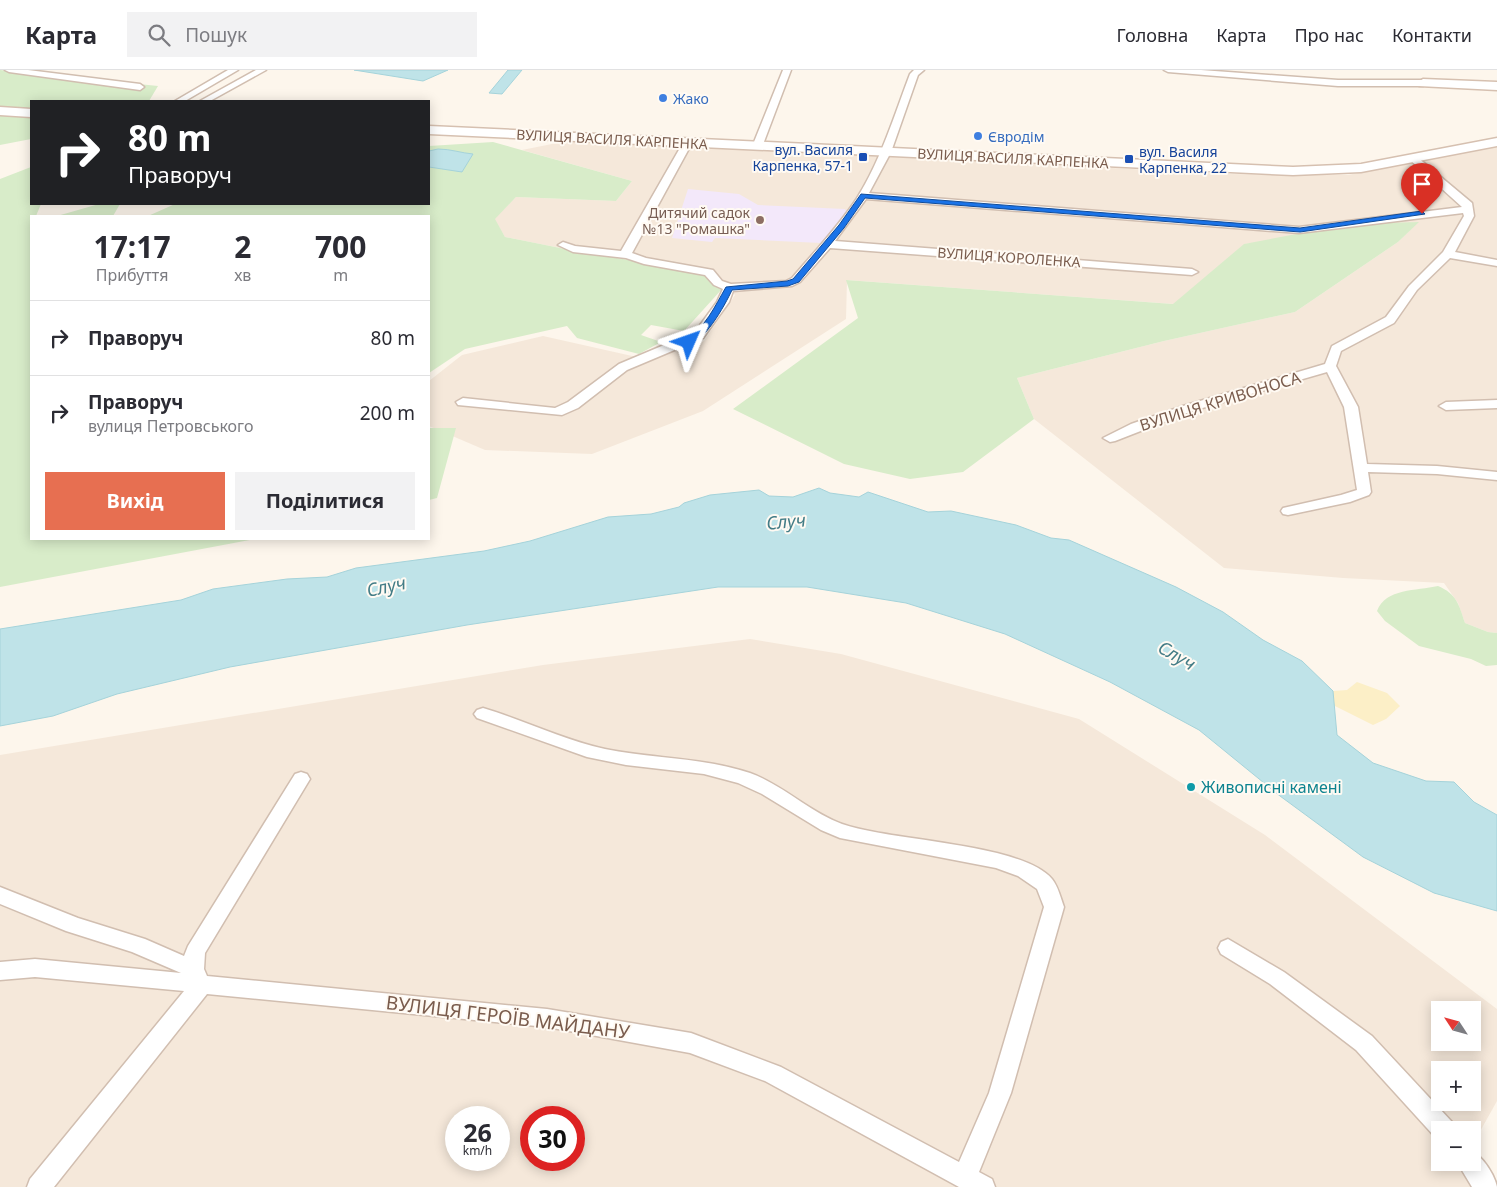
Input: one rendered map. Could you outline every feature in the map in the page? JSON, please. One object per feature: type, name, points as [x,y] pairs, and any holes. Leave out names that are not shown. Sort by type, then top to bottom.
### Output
[{"type":"street","points":[[8,70],[140,87]]},
{"type":"street","points":[[181,100],[234,70]]},
{"type":"street","points":[[206,100],[262,70]]},
{"type":"street","points":[[757,147],[787,70]]},
{"type":"street","points":[[563,245],[573,249],[628,255],[644,261],[709,272],[718,283],[729,288],[788,284],[796,280],[863,196],[886,152],[914,74],[920,70]]},
{"type":"street","points":[[1168,70],[1362,84],[1421,79],[1497,86]]},
{"type":"street","points":[[1277,70],[1282,79]]},
{"type":"street","points":[[0,111],[30,113]]},
{"type":"street","name":"ВУЛИЦЯ ВАСИЛЯ КАРПЕНКА","points":[[430,130],[757,147],[1301,171],[1360,168],[1497,142]]},
{"type":"street","points":[[628,255],[626,251],[687,143]]},
{"type":"street","points":[[1288,512],[1344,499],[1364,492],[1352,407],[1330,366],[1336,349],[1390,320],[1413,288],[1448,254],[1469,216],[1468,203],[1414,159]]},
{"type":"street","points":[[863,196],[1300,230],[1468,209]]},
{"type":"street","name":"ВУЛИЦЯ КОРОЛЕНКА","points":[[826,244],[1192,272]]},
{"type":"street","points":[[1448,254],[1497,263]]},
{"type":"street","points":[[462,402],[556,412],[573,405],[623,367],[699,335],[723,302],[729,288]]},
{"type":"street","name":"ВУЛИЦЯ КРИВОНОСА","points":[[1110,438],[1153,419],[1230,395],[1320,371],[1330,366]]},
{"type":"street","points":[[1446,406],[1497,404]]},
{"type":"street","points":[[1361,468],[1437,470],[1497,476]]},
{"type":"street","points":[[483,714],[587,751],[654,762],[701,765],[726,772],[764,786],[826,825],[840,831],[998,861],[1025,871],[1045,884],[1054,907],[974,1182]]},
{"type":"street","points":[[39,1187],[197,978],[195,952],[301,779]]},
{"type":"street","points":[[0,895],[73,925],[138,945],[197,978]]},
{"type":"street","points":[[1228,948],[1277,978],[1364,1043],[1436,1121]]},
{"type":"street","name":"ВУЛИЦЯ ГЕРОЇВ МАЙДАНУ","points":[[0,971],[36,968],[197,978],[547,1018],[691,1043],[773,1074],[974,1182]]},
{"type":"street","points":[[1475,1171],[1486,1187]]},
{"type":"shaded area","points":[[572,140],[1226,174],[1348,175],[1497,145],[1497,633],[1488,632],[1465,623],[1458,603],[1444,583],[1343,578],[1224,568],[1034,419],[1017,378],[1164,341],[1295,312],[1398,242],[1418,222],[1245,244],[1174,304],[847,280],[846,319],[703,411],[592,454],[485,450],[430,426],[430,380],[462,355],[543,336],[650,360],[704,341],[735,295],[714,270],[585,253],[505,237],[494,219],[516,197],[616,201],[632,181],[522,150]]},
{"type":"shaded area","name":"Дитячий садок №13 \"Ромашка\"","points":[[688,189],[739,194],[758,205],[845,209],[847,213],[821,243],[715,238],[712,242],[672,238]]},
{"type":"shaded area","points":[[750,639],[841,654],[1079,719],[1265,835],[1497,1009],[1497,1101],[1481,1130],[1481,1121],[1431,1121],[1431,1171],[1462,1171],[1472,1187],[0,1187],[0,755],[543,665]]},
{"type":"green space","points":[[0,70],[158,86],[150,100],[30,100],[30,139],[0,145]]},
{"type":"green space","points":[[493,142],[632,181],[616,201],[516,197],[495,219],[505,237],[585,253],[698,271],[722,289],[684,331],[651,325],[641,335],[661,342],[639,354],[577,338],[567,326],[465,349],[430,372],[430,215],[150,215],[173,205],[430,205],[430,146]]},
{"type":"green space","points":[[30,167],[30,205],[41,205],[36,215],[30,215],[30,540],[250,540],[0,587],[0,179]]},
{"type":"green space","points":[[96,205],[119,205],[114,215],[60,215]]},
{"type":"green space","points":[[1419,222],[1398,242],[1295,312],[1164,341],[1017,378],[1034,419],[963,472],[910,479],[844,464],[733,409],[858,318],[846,280],[1173,304],[1244,244],[1349,224]]},
{"type":"green space","points":[[430,428],[456,428],[437,498],[430,500]]},
{"type":"green space","points":[[1438,586],[1453,596],[1459,605],[1465,623],[1488,632],[1497,633],[1497,665],[1486,666],[1471,659],[1419,646],[1385,621],[1377,611],[1387,598],[1394,594]]},
{"type":"sand","points":[[1357,682],[1387,693],[1400,706],[1386,719],[1373,725],[1333,705],[1333,691],[1347,690]]},
{"type":"water","points":[[354,70],[448,70],[423,81]]},
{"type":"water","points":[[508,70],[522,70],[502,94],[489,93]]},
{"type":"water","points":[[438,149],[473,154],[462,172],[430,167],[430,151]]},
{"type":"water","name":"Случ","points":[[819,488],[830,493],[859,497],[868,492],[928,512],[951,511],[1016,525],[1051,538],[1069,540],[1176,587],[1223,612],[1263,640],[1302,661],[1333,691],[1337,735],[1373,763],[1426,781],[1454,782],[1474,802],[1497,815],[1497,911],[1434,893],[1363,857],[1280,796],[1199,730],[1110,682],[1005,634],[906,603],[807,587],[718,587],[467,625],[230,667],[117,694],[53,716],[0,726],[0,629],[181,600],[213,589],[287,579],[327,577],[356,568],[484,551],[530,541],[608,517],[651,514],[679,507],[684,503],[710,495],[759,490],[769,496],[793,497]]},
{"type":"place","name":"Жако","points":[[663,98]]},
{"type":"place","name":"Євродім","points":[[978,136]]},
{"type":"place","name":"вул. Василя Карпенка, 57-1","points":[[863,157]]},
{"type":"place","name":"вул. Василя Карпенка, 22","points":[[1129,159]]},
{"type":"place","name":"Дитячий садок №13 \"Ромашка\"","points":[[760,220]]},
{"type":"place","name":"Живописні камені","points":[[1191,787]]},
{"type":"route","points":[[689,342],[699,335],[723,302],[729,288],[788,284],[796,280],[842,227],[863,196],[1300,230],[1422,214]]}]
